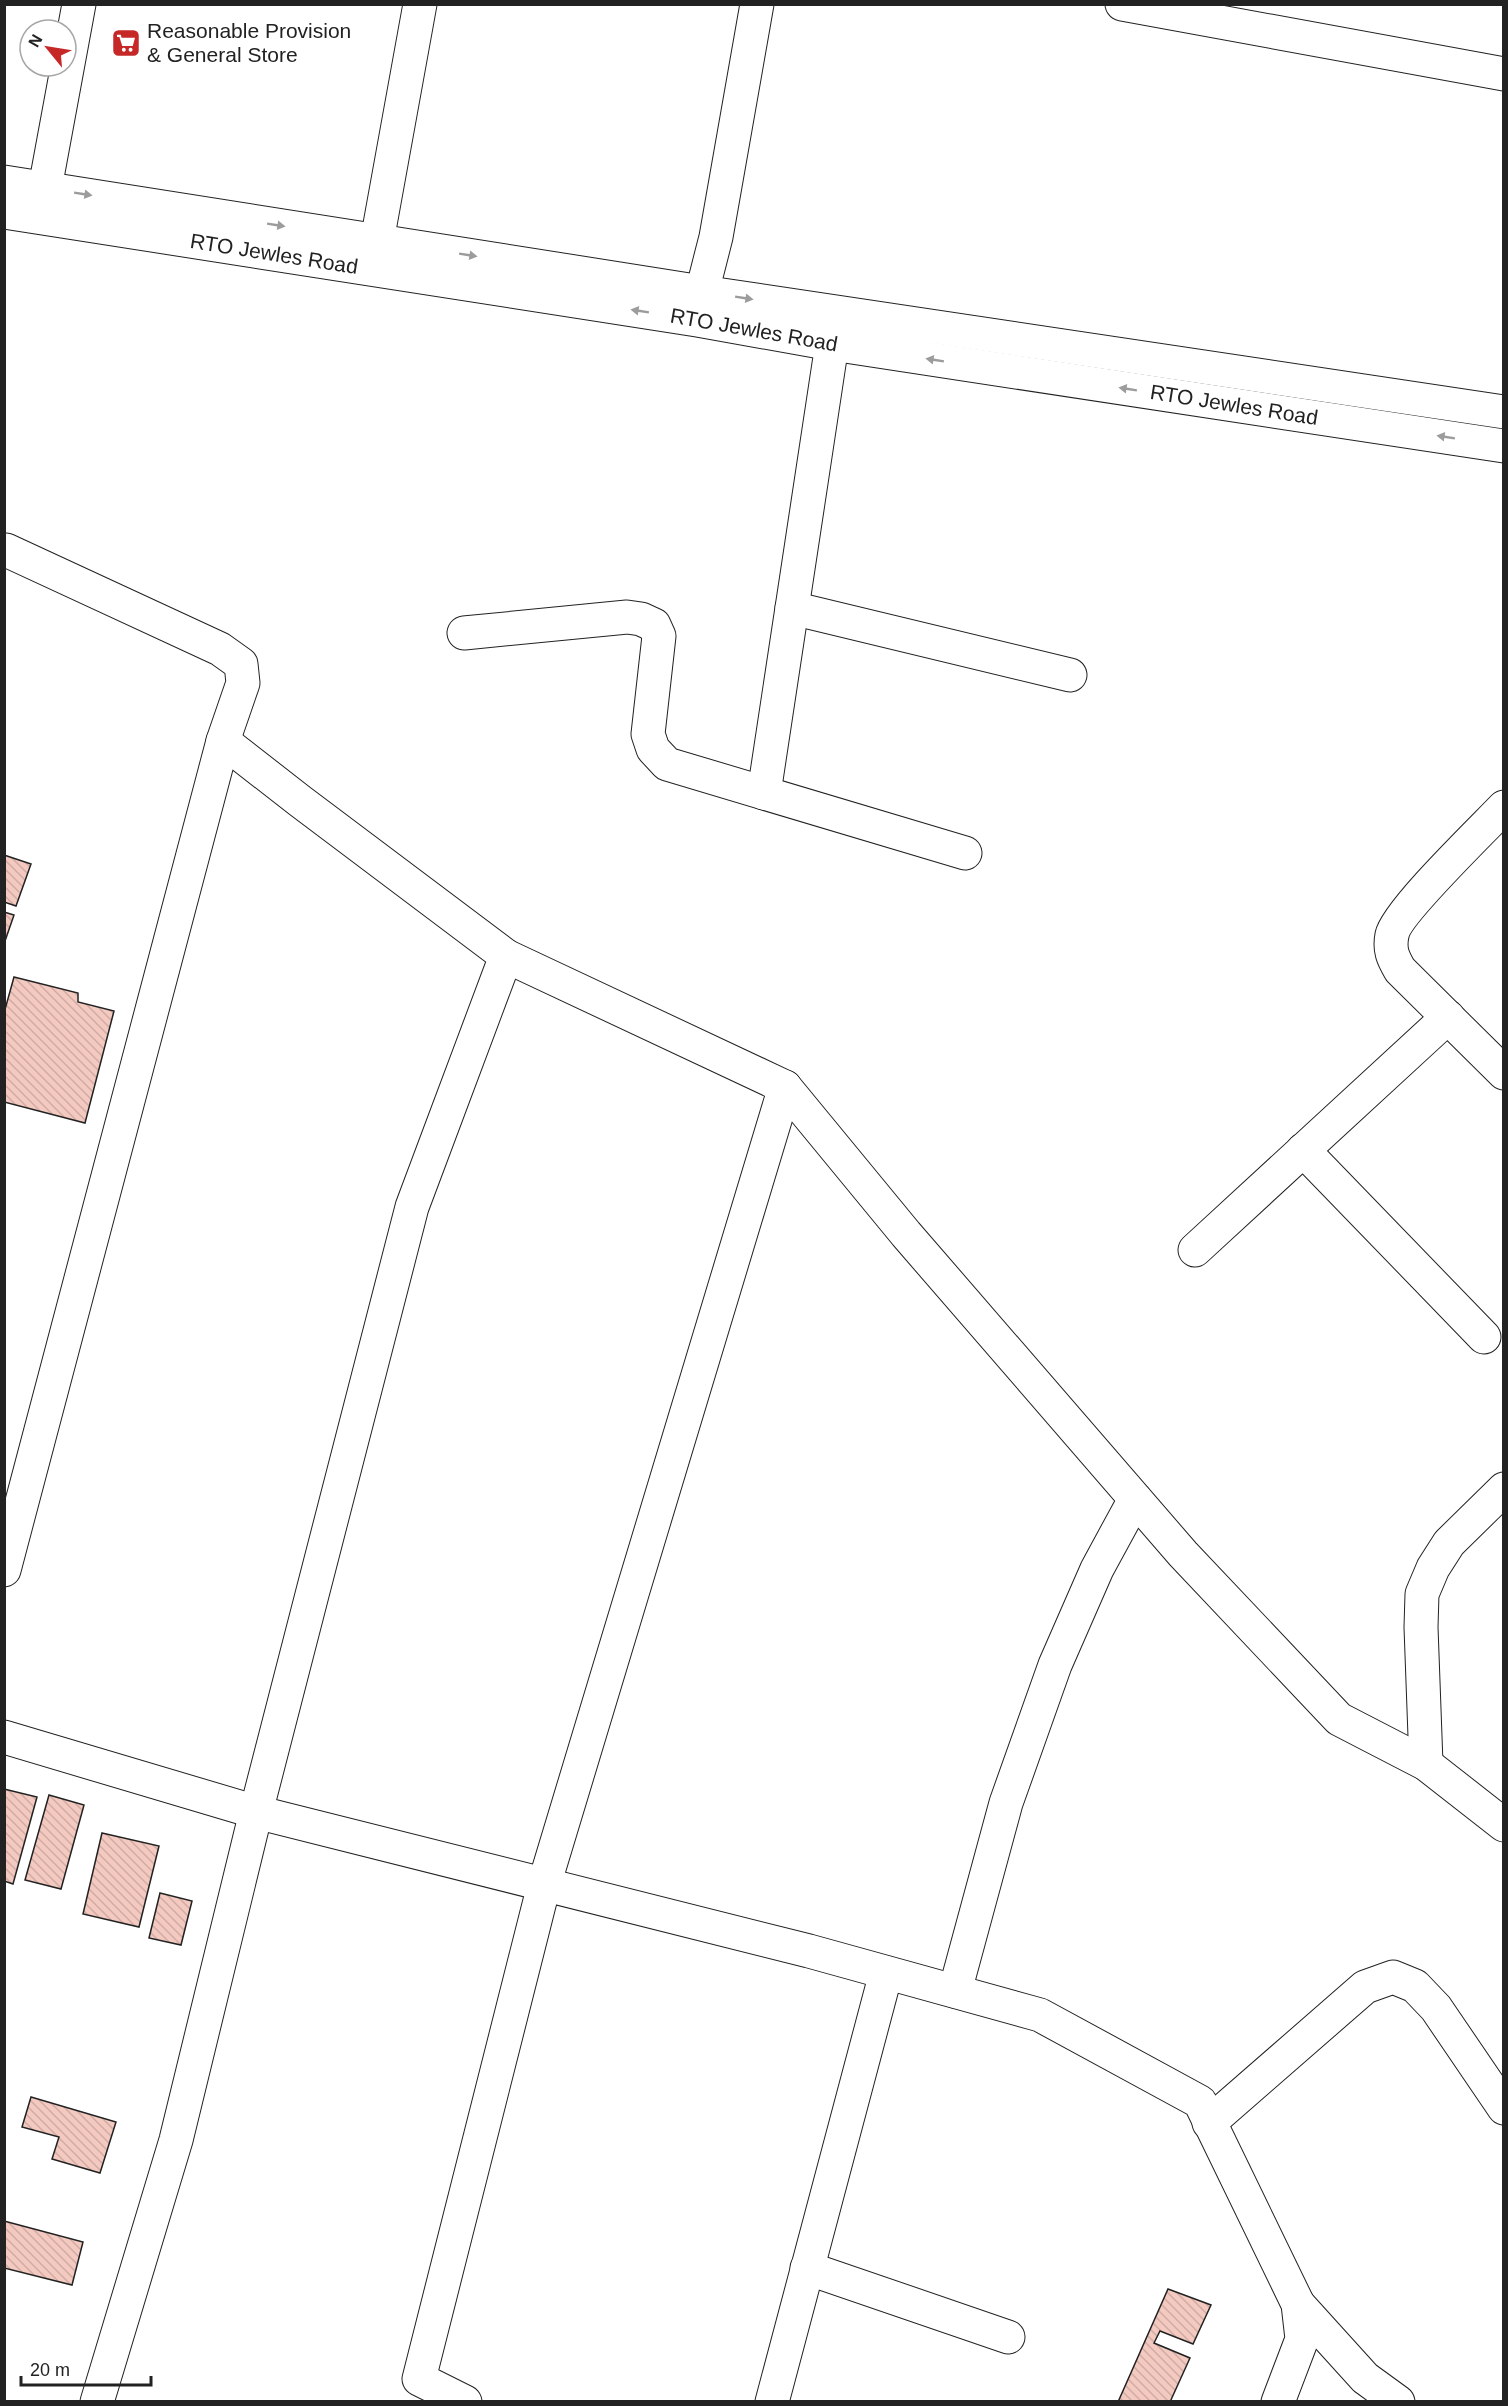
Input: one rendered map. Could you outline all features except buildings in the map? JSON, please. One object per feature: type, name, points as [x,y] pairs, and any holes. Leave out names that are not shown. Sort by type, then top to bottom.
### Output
[{"type":"main road","points":[[45,188],[79,4]]},
{"type":"main road","points":[[377,241],[420,4]]},
{"type":"main road","points":[[702,292],[716,237],[757,4]]},
{"type":"main road","points":[[1122,4],[1503,74]]},
{"type":"main road","name":"RTO Jewles Road","points":[[4,182],[702,292],[1503,412]]},
{"type":"main road","name":"RTO Jewles Road","points":[[4,212],[697,320],[832,344],[1503,446]]},
{"type":"main road","points":[[764,793],[832,344]]},
{"type":"main road","points":[[4,1570],[223,741],[243,683],[241,664],[220,649],[5,551]]},
{"type":"main road","points":[[792,608],[1070,675]]},
{"type":"main road","points":[[464,633],[627,617],[641,619],[654,625],[658,636],[648,734],[653,749],[667,764],[965,853]]},
{"type":"main road","points":[[223,741],[506,956],[785,1087],[906,1234],[1182,1554],[1339,1719],[1426,1764],[1503,1825]]},
{"type":"main road","points":[[1503,807],[1407,909],[1392,933],[1390,952],[1400,970],[1503,1073]]},
{"type":"main road","points":[[97,2402],[176,2140],[256,1812],[412,1207],[506,956]]},
{"type":"main road","points":[[1196,1250],[1448,1017]]},
{"type":"main road","points":[[465,2402],[419,2379],[544,1885],[785,1087]]},
{"type":"main road","points":[[1303,1150],[1484,1337]]},
{"type":"main road","points":[[1426,1764],[1422,1594],[1433,1568],[1449,1543],[1503,1489]]},
{"type":"main road","points":[[955,1991],[1006,1803],[1055,1665],[1097,1569],[1135,1499]]},
{"type":"main road","points":[[4,1737],[256,1812],[886,1972],[1040,2015],[1200,2102],[1298,2304],[1365,2378],[1398,2402]]},
{"type":"main road","points":[[772,2402],[886,1972]]},
{"type":"main road","points":[[1209,2124],[1365,1987],[1393,1977],[1415,1986],[1436,2008],[1503,2108]]},
{"type":"main road","points":[[807,2268],[1008,2337]]},
{"type":"main road","points":[[1278,2402],[1302,2339],[1298,2304]]},
{"type":"place","name":"Reasonable Provision & General Store","points":[[126,43]]}]
